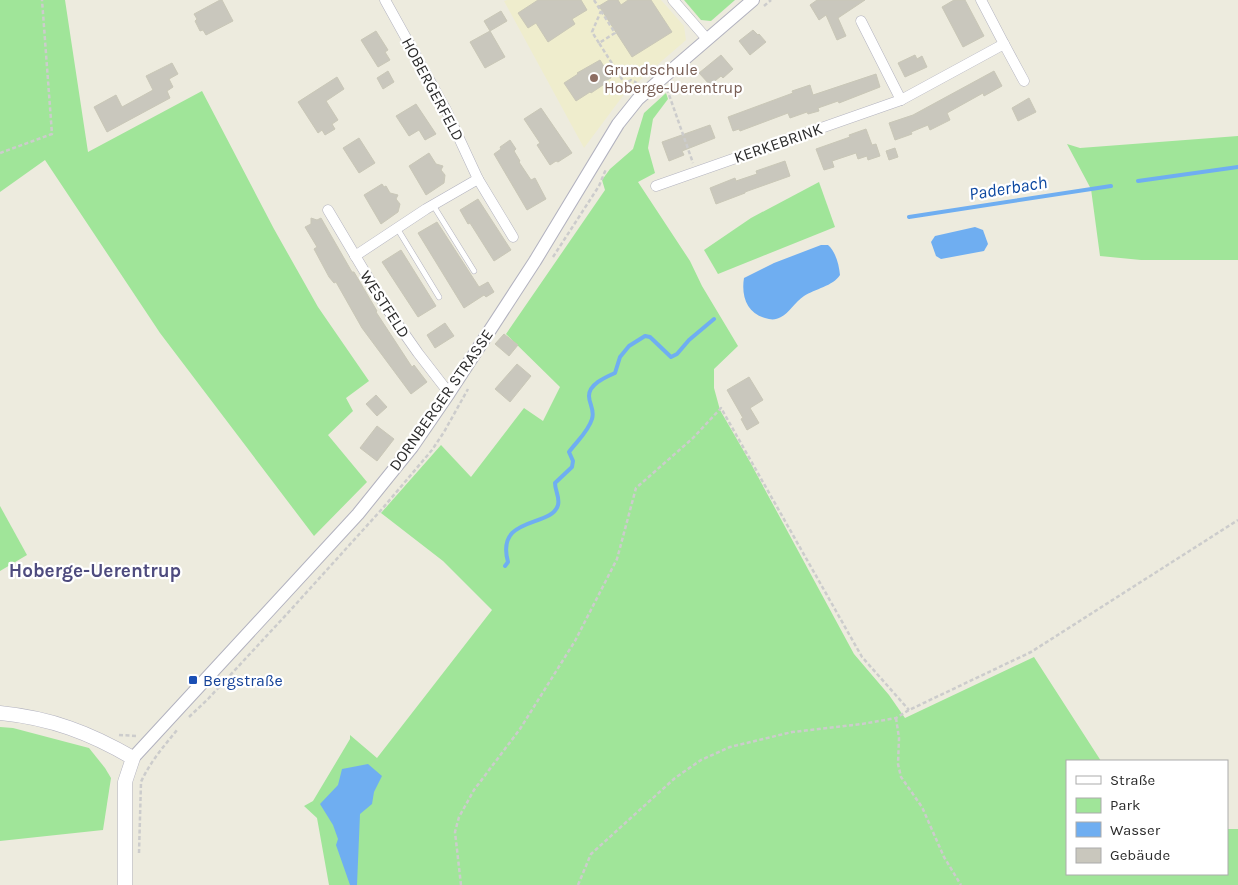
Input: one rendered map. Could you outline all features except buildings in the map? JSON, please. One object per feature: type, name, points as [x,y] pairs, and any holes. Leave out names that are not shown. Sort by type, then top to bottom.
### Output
[{"type":"main road","points":[[0,713],[52,722],[75,729],[98,738],[133,758]]},
{"type":"main road","name":"DORNBERGER STRASSE","points":[[125,885],[125,782],[133,758]]},
{"type":"street","name":"HOBERGERFELD","points":[[385,0],[446,110],[478,179],[513,237]]},
{"type":"street","points":[[673,0],[707,39]]},
{"type":"street","points":[[981,0],[1024,81]]},
{"type":"street","name":"DORNBERGER STRASSE","points":[[133,758],[358,514],[412,447],[535,261],[618,124],[643,93],[707,39],[758,3]]},
{"type":"street","points":[[861,20],[901,100]]},
{"type":"street","name":"KERKEBRINK","points":[[656,186],[901,100],[1004,44]]},
{"type":"street","points":[[355,256],[433,205],[478,179]]},
{"type":"street","name":"WESTFELD","points":[[328,210],[385,306],[449,393]]},
{"type":"lane","points":[[433,205],[474,271]]},
{"type":"lane","points":[[397,228],[439,297]]},
{"type":"path","points":[[0,153],[52,134],[42,0]]},
{"type":"path","points":[[594,0],[615,33],[599,43]]},
{"type":"path","points":[[758,3],[771,0]]},
{"type":"path","points":[[601,11],[592,32],[625,84],[631,80],[640,85]]},
{"type":"path","points":[[661,94],[667,89],[696,172]]},
{"type":"path","points":[[550,261],[599,186],[608,164]]},
{"type":"path","points":[[460,885],[455,832],[459,817],[474,790],[520,729],[575,642],[617,559],[636,488],[693,438],[721,408],[862,657],[909,710]]},
{"type":"path","points":[[578,885],[592,854],[676,778],[701,760],[730,747],[792,732],[896,718],[1031,652],[1238,520]]},
{"type":"path","points":[[896,718],[899,738],[898,764],[901,777],[922,807],[944,857],[961,885]]},
{"type":"path","points":[[139,859],[141,782],[158,754]]},
{"type":"shaded area","name":"Grundschule Hoberge-Uerentrup","points":[[661,0],[684,26],[686,40],[625,93],[584,148],[504,1]]},
{"type":"green space","points":[[0,0],[65,0],[88,152],[202,91],[274,229],[318,307],[369,381],[346,398],[353,411],[328,435],[367,482],[314,536],[160,333],[45,160],[0,192]]},
{"type":"green space","points":[[684,0],[735,0],[711,21],[701,20]]},
{"type":"green space","points":[[666,93],[668,99],[653,119],[648,148],[655,173],[638,182],[690,261],[702,286],[738,346],[714,369],[714,388],[720,410],[854,654],[889,695],[905,718],[1034,657],[1100,760],[1066,760],[1066,875],[1228,875],[1228,829],[1238,829],[1238,885],[329,885],[317,818],[304,806],[313,801],[350,739],[350,735],[377,758],[492,610],[443,561],[381,513],[441,445],[471,477],[524,408],[543,421],[560,387],[506,334],[605,190],[602,180],[610,169],[633,149],[644,113]]},
{"type":"green space","points":[[1238,136],[1238,260],[1141,260],[1100,256],[1091,189],[1067,144],[1080,148]]},
{"type":"green space","points":[[819,182],[835,227],[718,274],[704,250],[751,218]]},
{"type":"green space","points":[[0,506],[27,555],[0,571]]},
{"type":"green space","points":[[0,727],[13,728],[89,748],[111,778],[103,830],[0,841]]},
{"type":"water","points":[[975,227],[983,230],[988,244],[984,251],[941,259],[936,256],[931,242],[935,236]]},
{"type":"water","points":[[821,245],[828,245],[835,255],[840,275],[837,279],[804,296],[787,313],[777,319],[759,316],[750,308],[743,291],[744,278],[774,263]]},
{"type":"water","points":[[368,764],[382,776],[374,792],[372,804],[360,814],[357,885],[350,885],[336,845],[338,839],[333,825],[320,804],[338,785],[342,769]]},
{"type":"waterway","name":"Paderbach","points":[[1138,181],[1238,167]]},
{"type":"waterway","name":"Paderbach","points":[[909,217],[1111,186]]},
{"type":"waterway","name":"Paderbach","points":[[505,566],[508,562],[506,547],[509,536],[526,524],[554,512],[558,505],[555,483],[572,467],[573,461],[569,452],[585,432],[592,419],[593,413],[589,399],[592,388],[615,373],[620,357],[629,346],[645,336],[650,337],[671,357],[677,354],[689,340],[714,319]]},
{"type":"place","name":"Grundschule Hoberge-Uerentrup","points":[[594,78]]},
{"type":"place","name":"Bergstraße","points":[[193,680]]},
{"type":"district","name":"Hoberge-Uerentrup","points":[[95,571]]}]
